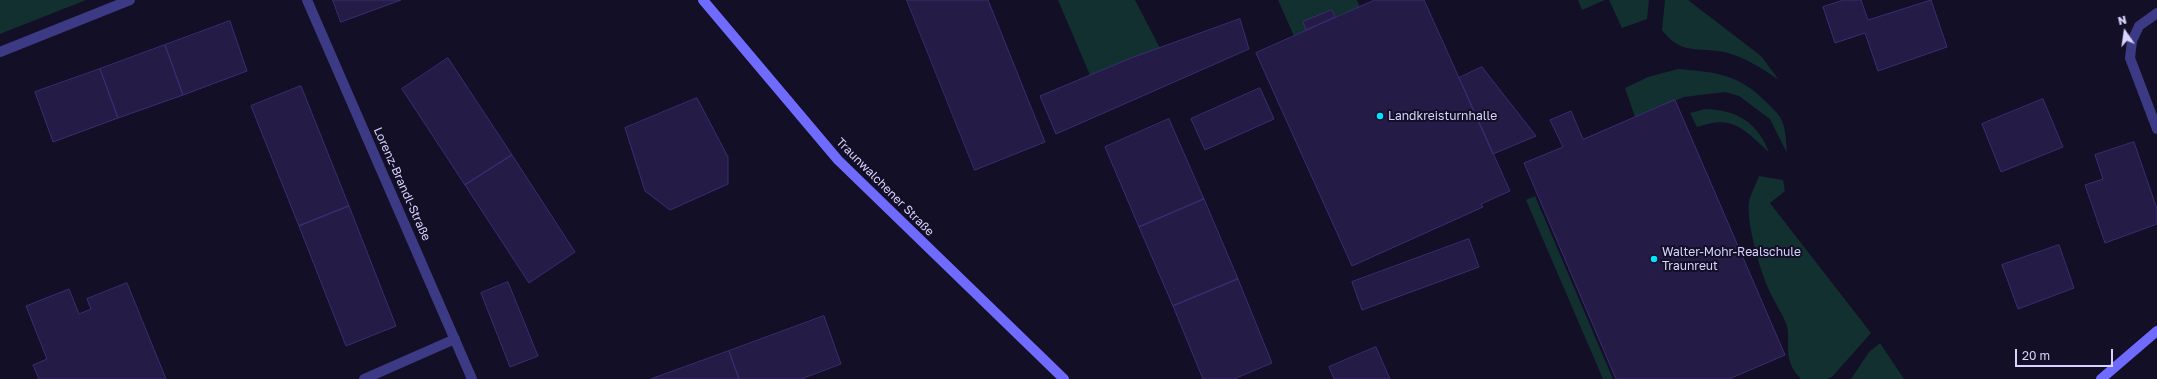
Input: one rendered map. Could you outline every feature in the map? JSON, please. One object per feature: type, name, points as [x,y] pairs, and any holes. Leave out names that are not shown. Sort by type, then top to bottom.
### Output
[{"type":"main road","name":"Traunwalchener Straße","points":[[703,0],[838,160],[1064,379]]},
{"type":"main road","points":[[2101,379],[2157,331]]},
{"type":"street","points":[[0,52],[130,0]]},
{"type":"street","name":"Lorenz-Brandl-Straße","points":[[307,0],[472,379]]},
{"type":"street","points":[[2157,13],[2139,26],[2132,41],[2130,58],[2157,128]]},
{"type":"street","points":[[364,379],[455,339]]},
{"type":"green space","points":[[0,0],[86,0],[0,34]]},
{"type":"green space","points":[[1058,0],[1135,0],[1160,48],[1090,75]]},
{"type":"green space","points":[[1278,0],[1357,0],[1360,7],[1335,17],[1332,10],[1304,22],[1306,30],[1294,36]]},
{"type":"green space","points":[[1578,0],[1605,0],[1582,10]]},
{"type":"green space","points":[[1609,0],[1649,0],[1647,19],[1622,28]]},
{"type":"green space","points":[[1665,0],[1688,0],[1761,56],[1779,80],[1753,63],[1731,54],[1683,47],[1676,43],[1662,30]]},
{"type":"green space","points":[[1678,69],[1714,73],[1746,85],[1780,117],[1785,130],[1787,153],[1770,119],[1739,96],[1725,92],[1684,97],[1635,117],[1625,88],[1648,77]]},
{"type":"green space","points":[[1705,109],[1727,112],[1736,115],[1752,125],[1769,152],[1744,131],[1729,123],[1709,123],[1697,127],[1690,113]]},
{"type":"green space","points":[[1759,176],[1783,180],[1785,191],[1770,203],[1871,333],[1832,377],[1827,379],[1801,379],[1791,365],[1788,353],[1787,326],[1765,282],[1754,246],[1750,222],[1749,202]]},
{"type":"green space","points":[[1535,196],[1613,379],[1603,379],[1526,200]]},
{"type":"green space","points":[[1880,343],[1904,379],[1851,379],[1869,352]]},
{"type":"building","points":[[333,0],[401,0],[341,22]]},
{"type":"building","points":[[907,0],[988,0],[1045,142],[975,170]]},
{"type":"building","name":"Landkreisturnhalle","points":[[1375,0],[1424,0],[1510,191],[1481,204],[1483,207],[1352,266],[1256,53]]},
{"type":"building","points":[[1844,0],[1861,0],[1868,20],[1931,0],[1947,47],[1878,71],[1865,33],[1835,43],[1823,7]]},
{"type":"building","points":[[1332,10],[1335,17],[1306,30],[1303,22]]},
{"type":"building","points":[[1240,19],[1249,49],[1056,134],[1040,96],[1131,58]]},
{"type":"building","points":[[230,21],[247,71],[183,95],[165,45]]},
{"type":"building","points":[[165,45],[183,95],[118,118],[100,69]]},
{"type":"building","points":[[448,58],[512,155],[465,185],[402,89]]},
{"type":"building","name":"Landkreisturnhalle","points":[[1482,67],[1536,136],[1493,154],[1459,78]]},
{"type":"building","points":[[100,69],[118,118],[53,142],[35,92]]},
{"type":"building","points":[[301,86],[349,206],[299,226],[251,106]]},
{"type":"building","points":[[1260,88],[1274,119],[1205,150],[1191,119]]},
{"type":"building","points":[[697,98],[728,157],[728,184],[670,210],[645,191],[625,128]]},
{"type":"building","points":[[2043,99],[2063,147],[2001,172],[1982,124]]},
{"type":"building","name":"Walter-Mohr-Realschule Traunreut","points":[[1675,100],[1785,355],[1729,379],[1616,379],[1524,163],[1563,147],[1550,120],[1571,111],[1583,139]]},
{"type":"building","points":[[1169,119],[1204,199],[1139,227],[1105,147]]},
{"type":"building","points":[[2134,142],[2157,209],[2157,224],[2105,243],[2085,185],[2103,179],[2095,155]]},
{"type":"building","points":[[512,155],[575,252],[529,283],[465,185]]},
{"type":"building","points":[[1204,199],[1238,279],[1173,306],[1139,227]]},
{"type":"building","points":[[349,206],[396,326],[346,346],[299,226]]},
{"type":"building","points":[[1469,239],[1479,267],[1362,310],[1352,282]]},
{"type":"building","points":[[2059,245],[2074,288],[2018,309],[2002,265]]},
{"type":"building","points":[[1238,279],[1272,363],[1234,379],[1203,379],[1173,306]]},
{"type":"building","points":[[508,282],[538,356],[510,367],[481,293]]},
{"type":"building","points":[[127,283],[166,379],[39,379],[33,365],[47,359],[26,306],[69,289],[79,314],[91,309],[87,299]]},
{"type":"building","points":[[824,316],[841,364],[801,379],[739,379],[729,351]]},
{"type":"building","points":[[1376,347],[1390,379],[1334,379],[1329,367]]},
{"type":"building","points":[[729,351],[739,379],[651,379]]},
{"type":"place","name":"Landkreisturnhalle","points":[[1380,116]]},
{"type":"place","name":"Walter-Mohr-Realschule Traunreut","points":[[1654,259]]}]
